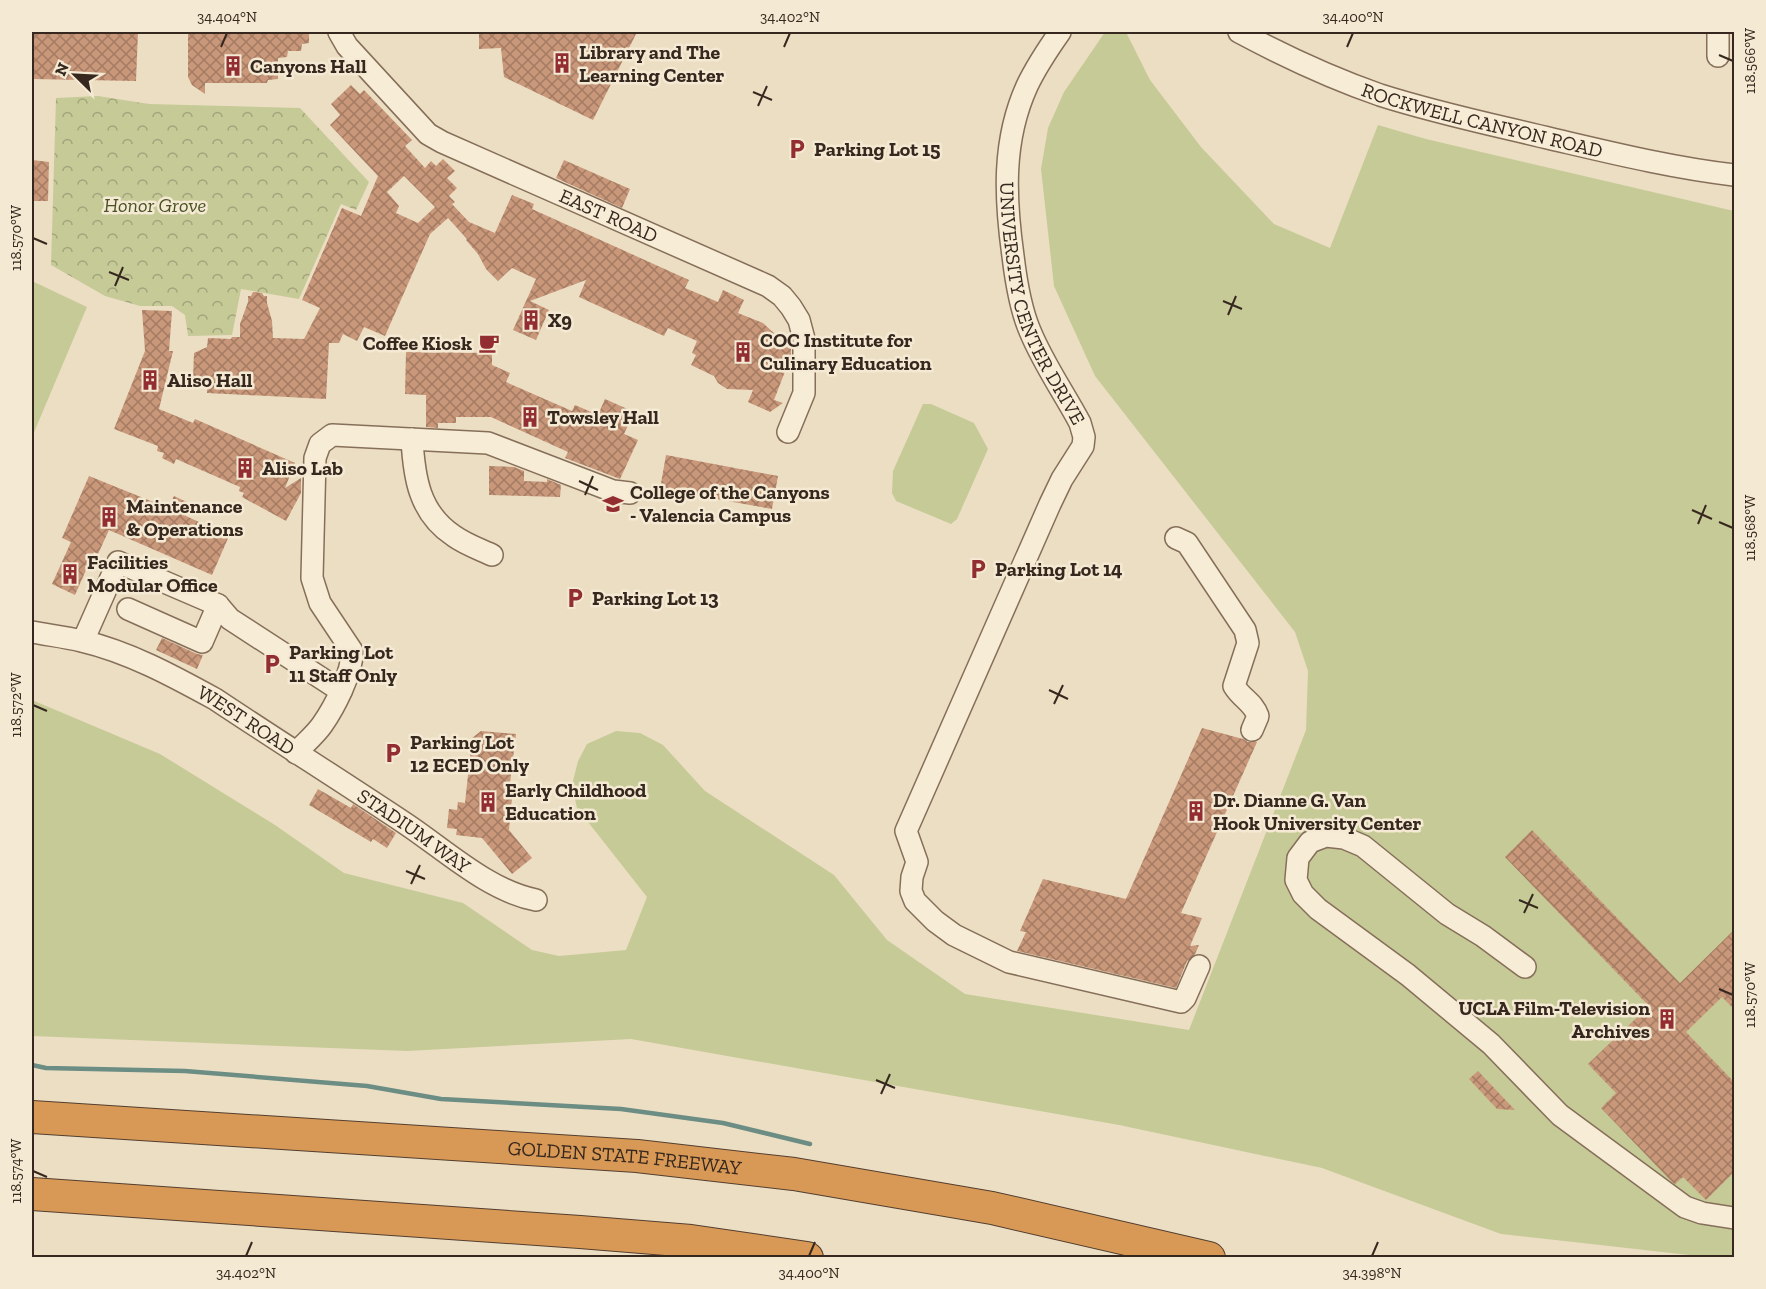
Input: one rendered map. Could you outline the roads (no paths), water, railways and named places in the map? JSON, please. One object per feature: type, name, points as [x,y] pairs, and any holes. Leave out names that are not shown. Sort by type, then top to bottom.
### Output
[{"type":"highway","name":"GOLDEN STATE FREEWAY","points":[[32,1117],[637,1156],[783,1173],[992,1208],[1209,1257]]},
{"type":"highway","points":[[32,1194],[691,1241],[807,1257]]},
{"type":"street","name":"EAST ROAD","points":[[339,32],[347,46],[428,134],[768,286],[782,296],[799,320],[804,339],[804,393],[788,432]]},
{"type":"street","name":"UNIVERSITY CENTER DRIVE","points":[[1060,32],[1027,87],[1017,115],[1006,176],[1007,211],[1016,281],[1024,315],[1030,333],[1080,423],[1084,437],[1083,446],[1062,479],[1050,504],[906,831],[917,862],[910,891],[915,901],[935,921],[954,935],[1009,962],[1181,1002],[1199,966]]},
{"type":"street","name":"ROCKWELL CANYON ROAD","points":[[1239,32],[1339,79],[1442,113],[1627,157],[1734,175]]},
{"type":"street","points":[[1718,32],[1718,56]]},
{"type":"street","name":"WEST ROAD","points":[[32,632],[83,641],[183,681],[215,699],[296,753],[322,726],[341,691],[352,660],[352,651],[320,603],[312,578],[315,458],[320,444],[332,435],[412,439]]},
{"type":"street","points":[[492,555],[453,536],[437,520],[420,496],[414,472],[412,439],[488,443],[613,491],[630,493]]},
{"type":"street","points":[[1176,538],[1187,543],[1245,630],[1248,643],[1234,686],[1241,698],[1254,706],[1258,716],[1252,730]]},
{"type":"street","points":[[83,641],[118,562],[218,605],[230,620],[341,691]]},
{"type":"street","points":[[128,609],[202,642],[218,605]]},
{"type":"street","name":"STADIUM WAY","points":[[296,753],[486,879],[519,897],[536,900]]},
{"type":"street","points":[[1525,967],[1483,936],[1447,914],[1363,846],[1344,838],[1326,836],[1310,842],[1298,858],[1296,880],[1303,894],[1318,909],[1408,975],[1491,1044],[1560,1115],[1685,1207],[1702,1214],[1734,1218]]},
{"type":"waterway","points":[[32,1065],[46,1068],[185,1071],[367,1086],[441,1099],[621,1109],[723,1123],[810,1144]]},
{"type":"place","name":"Library and The Learning Center","points":[[562,63]]},
{"type":"place","name":"Canyons Hall","points":[[233,66]]},
{"type":"place","name":"Parking Lot 15","points":[[797,149]]},
{"type":"place","name":"X9","points":[[531,320]]},
{"type":"place","name":"Coffee Kiosk","points":[[489,343]]},
{"type":"place","name":"COC Institute for Culinary Education","points":[[743,352]]},
{"type":"place","name":"Aliso Hall","points":[[150,380]]},
{"type":"place","name":"Towsley Hall","points":[[530,417]]},
{"type":"place","name":"Aliso Lab","points":[[245,468]]},
{"type":"place","name":"College of the Canyons - Valencia Campus","points":[[613,504]]},
{"type":"place","name":"Maintenance & Operations","points":[[109,517]]},
{"type":"place","name":"Parking Lot 14","points":[[978,569]]},
{"type":"place","name":"Facilities Modular Office","points":[[70,574]]},
{"type":"place","name":"Parking Lot 13","points":[[575,598]]},
{"type":"place","name":"Parking Lot 11 Staff Only","points":[[272,664]]},
{"type":"place","name":"Parking Lot 12 ECED Only","points":[[393,753]]},
{"type":"place","name":"Early Childhood Education","points":[[488,802]]},
{"type":"place","name":"Dr. Dianne G. Van Hook University Center","points":[[1196,811]]},
{"type":"place","name":"UCLA Film-Television Archives","points":[[1667,1019]]},
{"type":"park label","name":"Honor Grove","points":[[155,205]]}]
